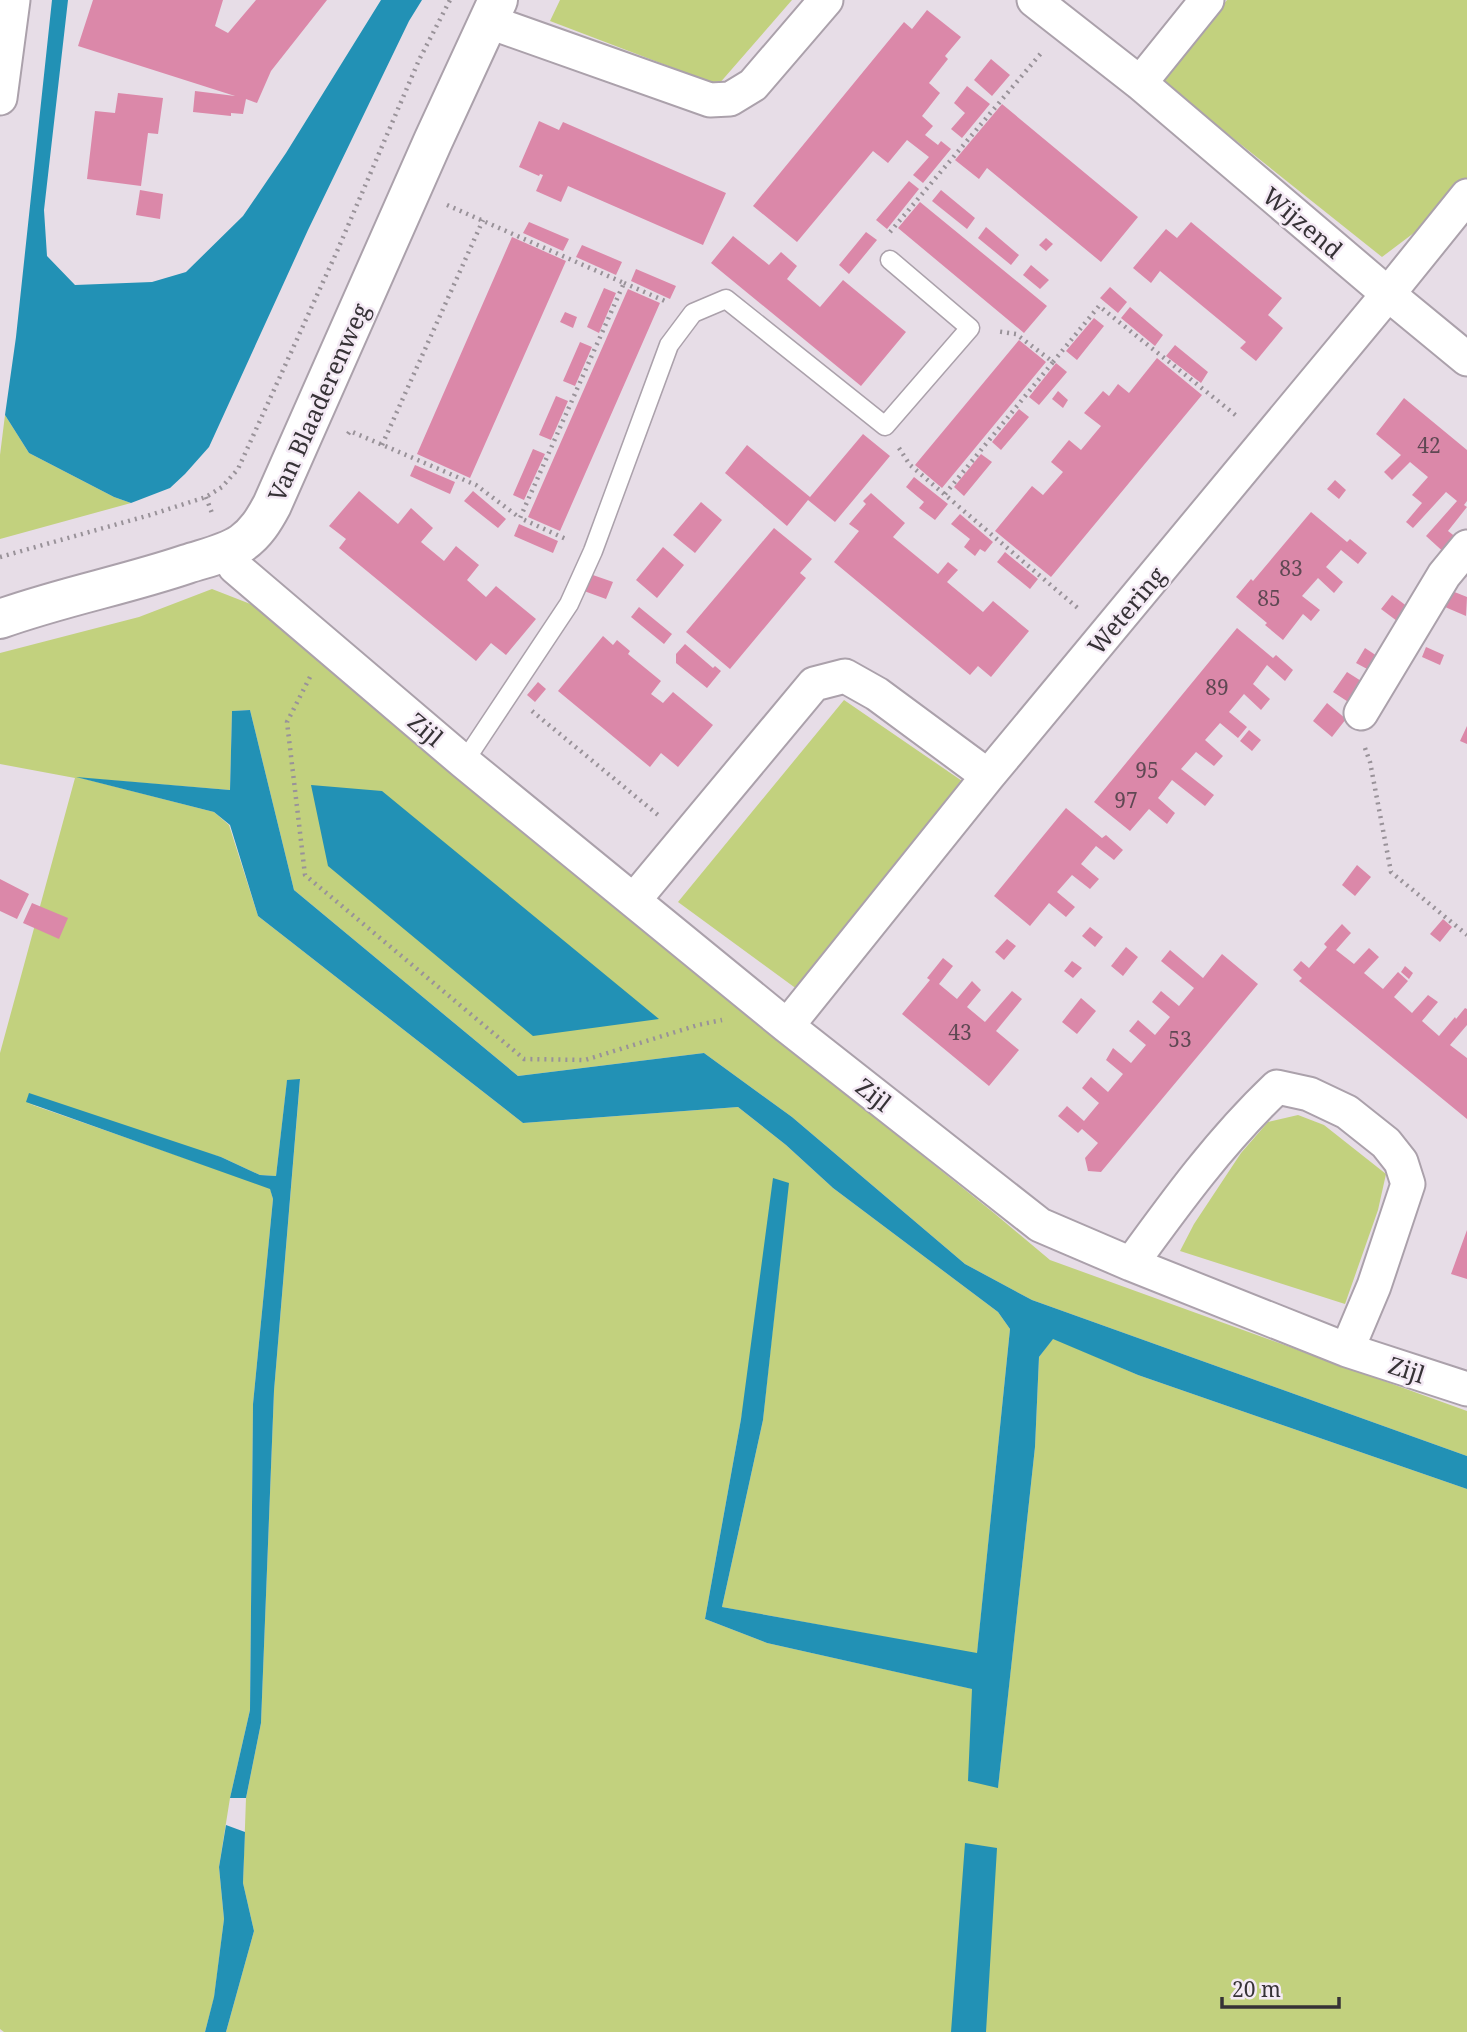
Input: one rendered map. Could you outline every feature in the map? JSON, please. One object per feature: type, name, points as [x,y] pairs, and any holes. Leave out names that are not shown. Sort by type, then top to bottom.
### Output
[{"type":"street","points":[[0,98],[13,0]]},
{"type":"street","name":"Van Blaaderenweg","points":[[0,619],[158,574],[227,551],[256,531],[272,505],[493,11],[709,100],[730,99],[753,85],[826,0]]},
{"type":"street","name":"Wijzend","points":[[1034,0],[1140,83],[1467,359]]},
{"type":"street","points":[[1140,83],[1207,0]]},
{"type":"street","name":"Wetering","points":[[777,1018],[988,776],[1467,196]]},
{"type":"street","points":[[1361,713],[1444,575],[1467,547]]},
{"type":"street","name":"Zijl","points":[[227,551],[235,567],[464,762],[777,1018],[1040,1225],[1348,1350],[1467,1389]]},
{"type":"street","points":[[634,900],[814,684],[845,676],[877,694],[988,776]]},
{"type":"street","points":[[1131,1264],[1191,1181],[1254,1109],[1277,1087],[1310,1094],[1347,1112],[1386,1143],[1401,1162],[1408,1184],[1374,1286],[1348,1350]]},
{"type":"lane","points":[[464,762],[569,604],[593,551],[669,345],[693,313],[726,299],[885,426],[970,328],[890,260]]},
{"type":"path","name":"Van Blaaderenweg","points":[[0,557],[206,497],[222,487],[237,469],[338,249],[419,60],[450,0]]},
{"type":"path","points":[[890,260],[887,235],[1065,24]]},
{"type":"path","points":[[412,190],[693,313]]},
{"type":"path","points":[[382,445],[483,219]]},
{"type":"path","points":[[520,518],[624,283]]},
{"type":"path","points":[[945,494],[1099,306],[1267,440]]},
{"type":"path","points":[[970,328],[1016,334],[1053,362]]},
{"type":"path","points":[[885,426],[910,465],[1107,633]]},
{"type":"path","points":[[344,443],[350,431],[476,485],[520,518],[593,551]]},
{"type":"path","points":[[326,645],[287,722],[305,875],[524,1059],[585,1060],[698,1025],[777,1018]]},
{"type":"path","points":[[510,693],[685,837]]},
{"type":"path","points":[[1361,713],[1362,740],[1370,762],[1391,872],[1467,935]]},
{"type":"green space","points":[[560,0],[792,0],[718,85],[550,21]]},
{"type":"green space","points":[[1227,0],[1467,0],[1467,179],[1439,214],[1382,257],[1160,80]]},
{"type":"green space","points":[[5,415],[29,453],[131,503],[0,539],[0,455]]},
{"type":"green space","points":[[212,589],[253,605],[453,768],[773,1036],[1050,1260],[1467,1411],[1467,1456],[1032,1300],[965,1264],[792,1117],[704,1053],[518,1076],[294,890],[250,710],[232,711],[230,790],[81,778],[214,812],[229,825],[258,916],[523,1123],[738,1107],[786,1145],[833,1188],[998,1312],[1010,1329],[977,1654],[722,1607],[763,1420],[788,1184],[741,1419],[705,1619],[767,1643],[973,1689],[998,1787],[1035,1447],[1039,1357],[1053,1338],[1138,1375],[1467,1489],[1467,2032],[226,2032],[254,1931],[243,1883],[246,1798],[261,1723],[274,1391],[300,1080],[287,1081],[276,1176],[260,1175],[221,1157],[27,1103],[270,1188],[273,1199],[253,1404],[250,1710],[230,1798],[219,1867],[224,1919],[214,1998],[205,2032],[4,2032],[0,2029],[0,1053],[75,778],[0,764],[0,653],[139,617]]},
{"type":"green space","points":[[844,700],[965,783],[805,995],[678,902]]},
{"type":"green space","points":[[1298,1115],[1324,1125],[1386,1174],[1378,1210],[1345,1304],[1180,1251],[1194,1224],[1241,1153],[1268,1122]]},
{"type":"water","points":[[52,0],[68,0],[44,210],[47,256],[75,285],[152,282],[186,272],[243,216],[286,153],[381,0],[422,0],[409,21],[308,230],[209,447],[170,488],[131,503],[29,453],[5,415],[16,337]]},
{"type":"water","points":[[250,710],[294,890],[518,1076],[704,1053],[792,1117],[965,1264],[1032,1300],[1467,1456],[1467,1489],[1138,1375],[1053,1339],[1039,1357],[1035,1447],[998,1788],[968,1781],[972,1689],[767,1643],[705,1619],[741,1419],[773,1178],[789,1183],[763,1420],[722,1607],[977,1653],[1010,1329],[998,1312],[833,1188],[786,1145],[738,1107],[523,1123],[258,916],[230,825],[214,812],[76,777],[230,790],[232,711]]},
{"type":"water","points":[[311,785],[382,791],[659,1019],[533,1036],[328,866]]},
{"type":"water","points":[[300,1079],[274,1391],[261,1723],[246,1798],[230,1798],[250,1710],[253,1404],[273,1199],[270,1189],[26,1102],[29,1093],[221,1157],[260,1175],[276,1176],[287,1080]]},
{"type":"water","points":[[226,1825],[245,1832],[243,1883],[254,1931],[226,2032],[205,2032],[214,1997],[224,1919],[219,1867]]},
{"type":"water","points":[[965,1843],[997,1848],[986,2032],[951,2032]]},
{"type":"building","points":[[93,0],[223,0],[215,26],[228,33],[256,0],[327,0],[271,71],[257,103],[246,99],[243,114],[231,113],[231,116],[193,112],[195,91],[235,96],[78,46]]},
{"type":"building","points":[[927,10],[961,37],[945,56],[948,59],[929,83],[940,93],[922,116],[933,126],[925,135],[938,145],[941,141],[951,149],[923,183],[913,175],[929,157],[907,140],[888,163],[873,151],[797,242],[753,206],[904,22],[912,29]]},
{"type":"building","points":[[991,59],[1010,75],[992,96],[974,80]]},
{"type":"building","points":[[967,86],[990,104],[962,138],[951,129],[965,113],[954,103]]},
{"type":"building","points":[[118,93],[163,98],[158,134],[148,133],[141,186],[87,179],[95,111],[115,113]]},
{"type":"building","points":[[1002,104],[1138,217],[1101,262],[987,168],[979,179],[955,160]]},
{"type":"building","points":[[539,121],[559,130],[563,122],[726,193],[703,245],[568,186],[561,202],[536,191],[543,175],[539,176],[519,167]]},
{"type":"building","points":[[909,181],[919,189],[887,229],[876,220]]},
{"type":"building","points":[[140,190],[163,194],[160,219],[136,215]]},
{"type":"building","points":[[941,190],[975,218],[967,229],[932,201]]},
{"type":"building","points":[[920,202],[1047,306],[1024,333],[898,228]]},
{"type":"building","points":[[529,222],[569,239],[563,251],[523,233]]},
{"type":"building","points":[[1191,222],[1282,298],[1268,315],[1283,328],[1256,361],[1240,348],[1246,342],[1160,271],[1151,283],[1133,268],[1166,229],[1177,238]]},
{"type":"building","points":[[986,227],[1019,255],[1011,265],[978,238]]},
{"type":"building","points":[[866,232],[877,240],[849,274],[839,265]]},
{"type":"building","points":[[733,236],[769,265],[781,252],[797,266],[787,279],[820,307],[843,280],[906,332],[861,386],[711,263]]},
{"type":"building","points":[[512,237],[566,261],[470,478],[417,454]]},
{"type":"building","points":[[1046,238],[1053,244],[1046,251],[1039,245]]},
{"type":"building","points":[[582,245],[622,262],[616,275],[576,257]]},
{"type":"building","points":[[1031,265],[1049,280],[1040,289],[1023,275]]},
{"type":"building","points":[[636,269],[676,286],[670,299],[631,281]]},
{"type":"building","points":[[1110,287],[1127,302],[1118,313],[1100,298]]},
{"type":"building","points":[[604,288],[616,293],[599,333],[587,327]]},
{"type":"building","points":[[628,289],[660,303],[560,531],[528,517]]},
{"type":"building","points":[[1130,307],[1163,335],[1155,346],[1121,318]]},
{"type":"building","points":[[565,312],[577,317],[573,328],[560,322]]},
{"type":"building","points":[[1094,318],[1104,326],[1077,360],[1066,351]]},
{"type":"building","points":[[1019,340],[1046,362],[942,488],[915,465]]},
{"type":"building","points":[[580,342],[592,347],[575,386],[563,381]]},
{"type":"building","points":[[1175,345],[1208,372],[1201,383],[1166,356]]},
{"type":"building","points":[[1157,358],[1202,395],[1051,577],[995,531],[1032,486],[1043,495],[1063,472],[1051,462],[1069,440],[1081,450],[1101,426],[1084,413],[1103,391],[1109,396],[1118,384],[1129,393]]},
{"type":"building","points":[[1056,363],[1067,372],[1039,405],[1029,397]]},
{"type":"building","points":[[1058,391],[1068,400],[1063,408],[1052,399]]},
{"type":"building","points":[[556,396],[568,401],[551,440],[539,435]]},
{"type":"building","points":[[1404,398],[1467,450],[1467,501],[1464,505],[1467,507],[1448,531],[1461,541],[1448,556],[1426,536],[1457,501],[1446,492],[1413,528],[1406,522],[1422,503],[1412,495],[1428,477],[1410,462],[1392,480],[1384,472],[1401,455],[1376,434]]},
{"type":"building","points":[[1019,409],[1029,417],[1001,450],[992,442]]},
{"type":"building","points":[[863,434],[890,456],[835,522],[808,500],[787,526],[725,473],[747,445],[810,497]]},
{"type":"building","points":[[533,449],[545,454],[524,500],[513,495]]},
{"type":"building","points":[[981,454],[992,462],[964,496],[954,487]]},
{"type":"building","points":[[415,465],[455,482],[450,494],[410,476]]},
{"type":"building","points":[[914,477],[948,504],[935,520],[919,508],[924,502],[906,487]]},
{"type":"building","points":[[1335,480],[1346,490],[1339,499],[1327,489]]},
{"type":"building","points":[[359,491],[398,524],[411,508],[433,528],[421,542],[444,561],[456,546],[479,565],[467,580],[486,597],[496,586],[536,619],[506,655],[491,643],[476,661],[339,548],[346,539],[329,526]]},
{"type":"building","points":[[473,491],[506,519],[498,528],[464,501]]},
{"type":"building","points":[[871,493],[905,523],[893,537],[938,574],[948,562],[958,570],[947,582],[983,612],[993,601],[1029,631],[991,677],[978,666],[970,675],[834,562],[859,531],[849,524],[866,504],[863,501]]},
{"type":"building","points":[[701,502],[722,520],[695,553],[673,535]]},
{"type":"building","points":[[1311,512],[1347,542],[1350,539],[1367,553],[1358,564],[1341,550],[1326,567],[1343,582],[1334,593],[1318,578],[1302,596],[1320,610],[1311,621],[1303,614],[1283,640],[1236,597],[1251,579],[1253,581]]},
{"type":"building","points":[[960,514],[993,542],[985,552],[980,549],[975,556],[964,547],[970,539],[951,524]]},
{"type":"building","points":[[519,524],[558,541],[553,553],[514,536]]},
{"type":"building","points":[[774,528],[812,559],[800,573],[806,578],[730,669],[686,632]]},
{"type":"building","points":[[663,547],[684,565],[657,598],[636,580]]},
{"type":"building","points":[[1005,552],[1038,579],[1030,589],[997,562]]},
{"type":"building","points":[[590,574],[613,582],[606,599],[584,591]]},
{"type":"building","points":[[1452,591],[1467,597],[1466,616],[1445,607]]},
{"type":"building","points":[[1392,595],[1408,607],[1397,621],[1381,609]]},
{"type":"building","points":[[639,607],[672,634],[664,644],[631,617]]},
{"type":"building","points":[[1237,628],[1273,658],[1276,655],[1293,670],[1285,681],[1267,665],[1253,684],[1270,699],[1261,710],[1244,694],[1229,712],[1247,727],[1238,738],[1220,723],[1205,740],[1223,756],[1214,766],[1196,752],[1181,769],[1214,795],[1205,806],[1172,780],[1158,798],[1175,813],[1167,824],[1149,809],[1130,831],[1094,802]]},
{"type":"building","points":[[603,636],[613,645],[617,640],[630,651],[628,654],[661,681],[651,694],[663,703],[673,692],[713,725],[678,767],[661,753],[650,767],[558,691]]},
{"type":"building","points":[[685,644],[713,668],[715,666],[721,671],[707,688],[676,663],[676,654]]},
{"type":"building","points":[[1426,647],[1444,655],[1440,665],[1422,657]]},
{"type":"building","points":[[1365,648],[1377,656],[1369,670],[1356,663]]},
{"type":"building","points":[[1347,672],[1369,686],[1356,707],[1333,692]]},
{"type":"building","points":[[538,682],[546,689],[535,702],[527,695]]},
{"type":"building","points":[[1327,703],[1346,719],[1332,737],[1313,721]]},
{"type":"building","points":[[1467,726],[1467,744],[1460,741]]},
{"type":"building","points":[[1249,730],[1261,740],[1252,751],[1240,741]]},
{"type":"building","points":[[1066,808],[1102,838],[1106,835],[1123,850],[1114,860],[1096,846],[1081,864],[1099,879],[1090,889],[1072,875],[1057,892],[1075,907],[1066,917],[1049,903],[1030,926],[994,896]]},
{"type":"building","points":[[1357,865],[1371,877],[1355,896],[1342,885]]},
{"type":"building","points":[[0,879],[29,894],[17,919],[0,911]]},
{"type":"building","points":[[32,903],[68,918],[59,939],[23,923]]},
{"type":"building","points":[[1443,919],[1452,927],[1440,942],[1430,934]]},
{"type":"building","points":[[1342,924],[1351,933],[1336,950],[1354,964],[1369,948],[1379,957],[1364,973],[1383,989],[1398,972],[1408,981],[1394,997],[1412,1013],[1428,995],[1438,1002],[1422,1021],[1439,1036],[1455,1017],[1456,1019],[1467,1009],[1467,1025],[1450,1045],[1467,1058],[1467,1119],[1299,981],[1302,978],[1293,970],[1301,961],[1309,968],[1327,947],[1324,944]]},
{"type":"building","points":[[1090,927],[1103,937],[1095,947],[1082,936]]},
{"type":"building","points":[[1007,939],[1016,946],[1004,960],[995,952]]},
{"type":"building","points":[[1126,947],[1138,957],[1123,976],[1111,966]]},
{"type":"building","points":[[1170,950],[1203,978],[1222,954],[1258,984],[1101,1172],[1088,1171],[1085,1158],[1098,1143],[1082,1129],[1078,1133],[1058,1116],[1067,1106],[1084,1121],[1099,1103],[1082,1088],[1091,1077],[1108,1092],[1123,1074],[1106,1060],[1113,1048],[1131,1063],[1146,1045],[1129,1031],[1138,1020],[1155,1035],[1170,1017],[1152,1002],[1161,991],[1179,1006],[1194,988],[1161,961]]},
{"type":"building","points":[[943,958],[953,966],[939,984],[957,999],[972,981],[981,990],[967,1007],[985,1022],[1012,991],[1022,999],[996,1031],[1019,1050],[989,1086],[902,1014],[930,980],[927,978]]},
{"type":"building","points":[[1072,961],[1082,968],[1073,978],[1064,971]]},
{"type":"building","points":[[1405,966],[1413,973],[1409,979],[1401,972]]},
{"type":"building","points":[[1081,998],[1096,1011],[1077,1034],[1062,1022]]},
{"type":"building","points":[[1467,1230],[1467,1279],[1451,1274]]}]
